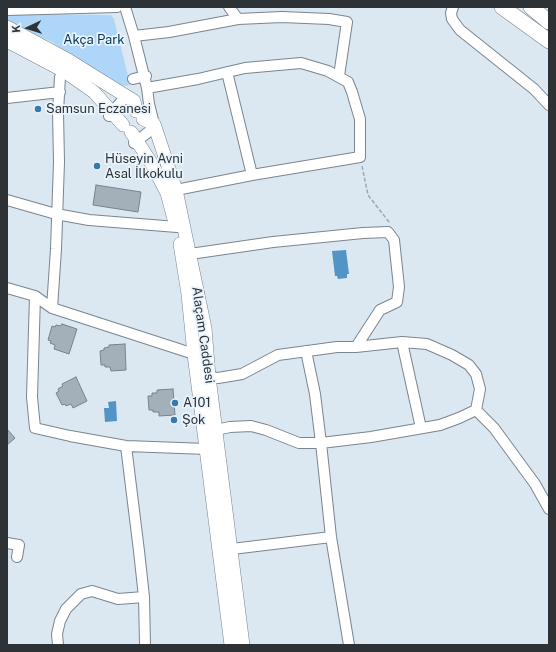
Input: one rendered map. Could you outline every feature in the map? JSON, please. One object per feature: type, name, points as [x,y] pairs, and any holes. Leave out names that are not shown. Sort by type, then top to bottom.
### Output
[{"type":"highway","points":[[502,7],[549,41]]},
{"type":"highway","points":[[532,7],[549,22]]},
{"type":"main road","points":[[7,27],[68,60],[141,113],[143,126],[131,135],[123,118],[126,113],[130,111],[141,113]]},
{"type":"main road","name":"Alaçam Caddesi","points":[[7,41],[64,71],[94,92],[110,114],[131,135],[152,164],[167,193],[177,228],[188,294],[194,354],[231,645]]},
{"type":"main road","name":"Alaçam Caddesi","points":[[141,113],[176,190],[205,328],[209,378],[232,549],[243,645]]},
{"type":"street","points":[[7,10],[117,7],[131,37]]},
{"type":"street","points":[[125,7],[140,77],[142,95],[141,113]]},
{"type":"street","points":[[229,7],[238,19]]},
{"type":"street","points":[[453,7],[451,13],[452,20],[460,30],[534,89],[549,105]]},
{"type":"street","points":[[131,37],[169,32],[238,19],[282,17],[330,19],[347,22],[339,76]]},
{"type":"street","points":[[147,88],[245,68],[301,63],[328,71],[348,82],[360,119],[360,157],[252,175],[176,190]]},
{"type":"street","points":[[52,308],[59,162],[58,112],[60,77],[64,71]]},
{"type":"street","points":[[228,72],[252,175]]},
{"type":"street","points":[[110,114],[141,113],[149,104],[147,88],[140,77]]},
{"type":"street","points":[[7,98],[60,92]]},
{"type":"street","points":[[7,200],[56,214],[89,220],[177,228]]},
{"type":"street","points":[[190,254],[273,242],[388,232],[394,240],[396,251],[399,287],[397,302],[380,310],[356,346]]},
{"type":"street","points":[[7,288],[35,296],[52,308],[194,354]]},
{"type":"street","points":[[35,296],[32,397],[35,428],[126,446],[207,449]]},
{"type":"street","points":[[402,342],[421,428]]},
{"type":"street","points":[[209,378],[242,374],[278,355],[402,342],[427,344],[452,355],[469,365],[476,374],[480,389],[476,410]]},
{"type":"street","points":[[306,351],[315,394],[331,537],[349,645]]},
{"type":"street","points":[[216,430],[230,427],[251,426],[266,430],[298,443],[321,443],[364,438],[440,425],[476,410]]},
{"type":"street","points":[[476,410],[504,440],[536,484],[549,509]]},
{"type":"street","points":[[126,446],[144,598],[145,645]]},
{"type":"street","points":[[232,549],[331,537]]},
{"type":"street","points":[[7,543],[19,545],[18,557]]},
{"type":"street","points":[[58,645],[60,621],[66,609],[81,594],[92,591],[118,599],[144,598]]},
{"type":"path","points":[[360,157],[368,195],[389,222],[388,232]]},
{"type":"green space","name":"Akça Park","points":[[7,14],[111,15],[114,19],[130,84],[128,86],[118,85],[73,58],[52,42],[7,22]]},
{"type":"shaded area","points":[[346,250],[349,274],[347,274],[347,278],[338,279],[337,276],[335,276],[332,251]]},
{"type":"shaded area","points":[[116,401],[117,421],[105,422],[104,408],[109,408],[108,402]]},
{"type":"building","points":[[96,185],[141,192],[138,212],[93,205]]},
{"type":"building","points":[[62,324],[77,329],[69,354],[54,349],[55,345],[50,343],[51,341],[48,340],[52,326],[61,326]]},
{"type":"building","points":[[125,344],[126,370],[111,371],[110,367],[101,365],[100,351],[109,347],[109,345]]},
{"type":"building","points":[[76,377],[87,401],[73,408],[71,404],[66,406],[65,404],[62,405],[56,393],[59,391],[58,389],[63,386],[62,384]]},
{"type":"building","points":[[173,389],[175,415],[159,416],[159,412],[149,410],[148,396],[152,396],[152,393],[157,393],[157,390]]},
{"type":"building","points":[[7,429],[15,438],[7,445]]},
{"type":"place","name":"Samsun Eczanesi","points":[[38,109]]},
{"type":"place","name":"Hüseyin Avni Asal İlkokulu","points":[[97,166]]},
{"type":"place","name":"A101","points":[[175,403]]},
{"type":"place","name":"Şok","points":[[174,420]]}]
